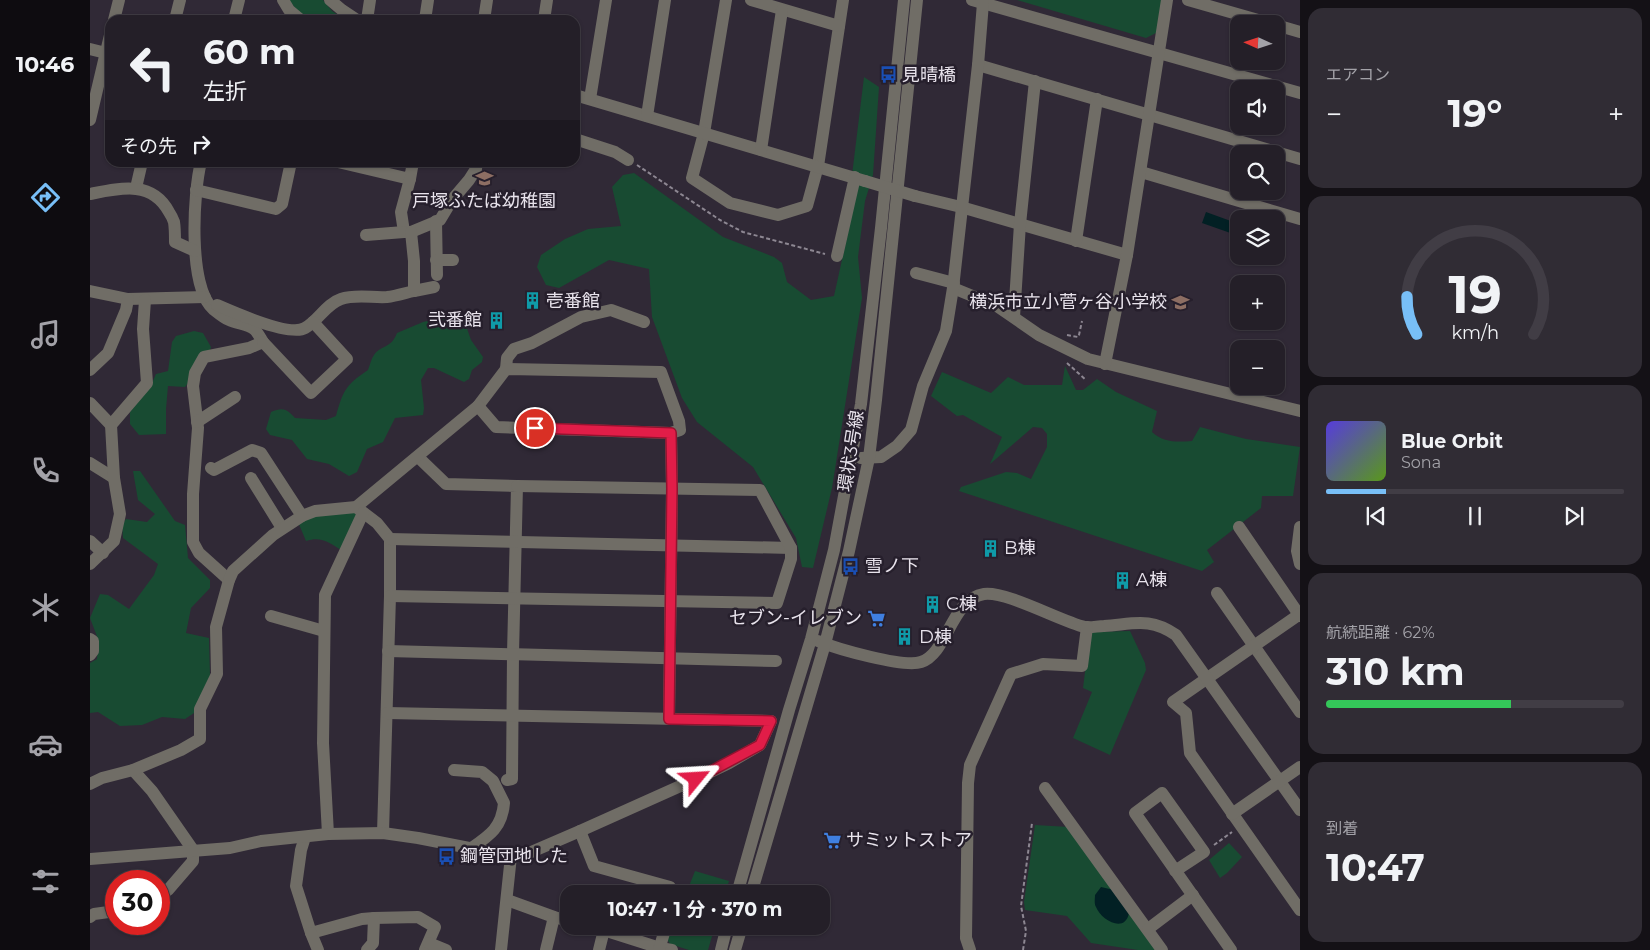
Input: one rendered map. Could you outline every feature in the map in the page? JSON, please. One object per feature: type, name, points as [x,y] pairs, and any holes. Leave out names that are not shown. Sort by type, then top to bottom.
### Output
[{"type":"street","points":[[115,15],[119,0]]},
{"type":"street","points":[[176,15],[180,0]]},
{"type":"street","points":[[235,15],[239,0]]},
{"type":"street","points":[[283,0],[289,10],[295,15]]},
{"type":"street","points":[[330,0],[350,15]]},
{"type":"street","points":[[368,15],[370,0]]},
{"type":"street","points":[[426,15],[428,0]]},
{"type":"street","points":[[485,15],[487,0]]},
{"type":"street","points":[[545,15],[547,0]]},
{"type":"street","points":[[590,99],[606,0]]},
{"type":"street","points":[[647,116],[665,0]]},
{"type":"street","points":[[726,0],[704,133],[692,178],[730,203],[778,215],[807,206],[818,166],[843,0]]},
{"type":"street","points":[[751,0],[839,26]]},
{"type":"street","name":"環状3号線","points":[[740,885],[811,638],[834,550],[852,458],[864,374],[904,0]]},
{"type":"street","name":"環状3号線","points":[[754,885],[825,644],[849,551],[869,458],[917,0]]},
{"type":"street","points":[[1105,364],[1126,255],[1167,0]]},
{"type":"street","points":[[1188,0],[1240,15]]},
{"type":"street","points":[[852,458],[881,458],[897,446],[911,430],[923,386],[946,331],[953,286],[978,65],[978,2],[1300,93]]},
{"type":"street","points":[[761,150],[782,10]]},
{"type":"street","points":[[1285,28],[1300,32]]},
{"type":"street","points":[[90,49],[105,52]]},
{"type":"street","points":[[90,120],[105,64]]},
{"type":"street","points":[[978,65],[1300,159]]},
{"type":"street","points":[[1014,317],[1020,224],[1035,81]]},
{"type":"street","points":[[580,96],[916,196],[961,207],[1126,255]]},
{"type":"street","points":[[1076,241],[1098,99]]},
{"type":"street","points":[[580,141],[615,152],[628,160]]},
{"type":"street","points":[[136,188],[141,167]]},
{"type":"street","points":[[200,167],[196,190],[195,251],[197,272],[206,299],[212,308],[228,320],[254,329],[311,393],[347,359],[313,322]]},
{"type":"street","points":[[196,190],[276,209],[282,204],[290,167]]},
{"type":"street","points":[[363,167],[410,179]]},
{"type":"street","points":[[412,167],[401,212],[408,232],[414,261],[414,290]]},
{"type":"street","points":[[366,235],[408,232],[440,220],[452,200],[469,180],[476,167]]},
{"type":"street","points":[[1140,172],[1300,219]]},
{"type":"street","points":[[837,256],[860,179]]},
{"type":"street","points":[[90,194],[136,188],[152,192],[164,203],[174,222],[175,242],[195,251]]},
{"type":"street","points":[[90,290],[99,294],[128,299],[206,299],[232,312],[281,328],[304,329],[333,303],[343,298],[388,297],[414,290],[435,281],[436,221]]},
{"type":"street","points":[[436,260],[453,260]]},
{"type":"street","points":[[916,273],[953,286],[997,306],[1039,335],[1065,349],[1105,364],[1300,411]]},
{"type":"street","points":[[90,370],[108,353],[126,310],[128,299]]},
{"type":"street","points":[[111,425],[147,383],[143,329],[145,300]]},
{"type":"street","points":[[328,834],[323,743],[325,596],[360,510],[478,406],[506,369],[507,358],[514,350],[532,343],[581,316],[611,310],[644,322]]},
{"type":"street","points":[[229,580],[199,553],[193,542],[193,494],[197,422],[193,386],[195,373],[204,357],[249,348],[264,342]]},
{"type":"street","points":[[478,406],[496,427],[671,433],[680,430],[679,421],[661,372],[506,369]]},
{"type":"street","points":[[197,422],[235,397]]},
{"type":"street","points":[[90,403],[111,425],[114,478],[120,514],[114,540],[90,564]]},
{"type":"street","points":[[669,719],[672,545],[671,433]]},
{"type":"street","points":[[212,468],[214,470],[252,450],[261,453],[302,516]]},
{"type":"street","points":[[390,596],[777,603],[791,559],[791,548],[760,490],[446,484],[418,457]]},
{"type":"street","points":[[90,463],[114,478]]},
{"type":"street","points":[[250,478],[282,528]]},
{"type":"street","points":[[507,780],[512,780],[517,486]]},
{"type":"street","points":[[90,784],[102,778],[133,770],[181,750],[200,739],[200,709],[217,674],[216,628],[233,571],[282,528],[302,516],[315,511],[360,510],[377,523],[390,539],[383,833]]},
{"type":"street","points":[[1239,527],[1300,615],[1173,702],[1186,713],[1190,753],[1300,910]]},
{"type":"street","points":[[1300,527],[1297,551],[1300,564]]},
{"type":"street","points":[[390,539],[791,548]]},
{"type":"street","points":[[90,541],[103,553]]},
{"type":"street","points":[[1217,593],[1300,712]]},
{"type":"street","points":[[811,638],[825,644],[899,663],[914,664],[924,661],[933,654],[960,609],[972,599],[984,594],[1002,596],[1086,627],[1151,622],[1165,626],[1176,635],[1208,678],[1300,810]]},
{"type":"street","points":[[271,616],[324,631]]},
{"type":"street","points":[[970,950],[966,938],[968,783],[970,765],[1011,674],[1043,664],[1082,666],[1086,627]]},
{"type":"street","points":[[90,639],[93,641],[94,646],[90,655]]},
{"type":"street","points":[[388,651],[776,661]]},
{"type":"street","points":[[90,859],[230,848],[261,841],[328,834],[383,833],[511,856],[529,852],[580,831],[729,763],[760,745],[771,721],[387,713]]},
{"type":"street","points":[[1232,814],[1300,767]]},
{"type":"street","points":[[133,770],[152,791],[194,850],[193,861],[170,888]]},
{"type":"street","points":[[454,770],[482,772],[493,781],[504,803],[500,822],[490,836],[470,849]]},
{"type":"street","points":[[1045,788],[1162,950]]},
{"type":"street","points":[[1176,871],[1204,852],[1162,793],[1135,813],[1231,950]]},
{"type":"street","points":[[580,831],[594,866],[663,885]]},
{"type":"street","points":[[305,837],[301,850],[296,886],[318,950]]},
{"type":"street","points":[[501,950],[511,856]]},
{"type":"street","points":[[1148,929],[1193,895]]},
{"type":"street","points":[[507,900],[560,919]]},
{"type":"street","points":[[90,917],[94,914],[105,912]]},
{"type":"street","points":[[311,933],[362,919],[418,917],[435,927],[427,947],[446,950]]},
{"type":"street","points":[[546,950],[554,917]]},
{"type":"street","points":[[367,950],[373,943],[374,918]]},
{"type":"street","points":[[599,950],[603,935]]},
{"type":"street","points":[[620,935],[664,949],[665,935]]},
{"type":"street","points":[[720,950],[724,935]]},
{"type":"street","points":[[735,950],[739,935]]},
{"type":"path","points":[[628,160],[720,220],[743,232],[837,256]]},
{"type":"path","points":[[1080,335],[1082,321]]},
{"type":"path","points":[[1023,950],[1026,931],[1021,906],[1032,823]]},
{"type":"path","points":[[1204,852],[1240,826]]},
{"type":"green space","points":[[289,0],[323,0],[332,11],[338,15],[304,15]]},
{"type":"green space","points":[[1017,0],[1163,0],[1158,32],[1146,38]]},
{"type":"green space","points":[[864,77],[879,87],[873,175],[865,201],[858,257],[862,298],[832,488],[813,568],[802,567],[796,538],[753,467],[697,422],[682,398],[652,317],[649,269],[609,260],[559,288],[546,285],[537,267],[541,255],[565,239],[588,229],[621,226],[612,187],[623,175],[634,173],[723,237],[774,257],[782,263],[787,282],[811,300],[834,296],[860,178],[852,175]]},
{"type":"green space","points":[[462,314],[471,340],[483,357],[482,362],[472,370],[469,379],[464,382],[434,368],[428,368],[421,380],[423,415],[395,418],[383,442],[367,449],[357,472],[349,476],[329,464],[307,459],[292,440],[270,435],[266,429],[271,412],[282,409],[295,418],[326,420],[336,416],[346,389],[368,370],[374,355],[392,342],[397,333],[423,322]]},
{"type":"green space","points":[[194,331],[203,333],[211,347],[208,357],[185,387],[168,386],[166,434],[139,435],[130,424],[130,412],[152,383],[156,374],[168,371],[172,342],[176,336]]},
{"type":"green space","points":[[1065,366],[1076,390],[1083,390],[1097,379],[1116,392],[1157,411],[1152,432],[1166,440],[1192,441],[1200,427],[1246,439],[1300,447],[1293,496],[1262,496],[1261,508],[1207,550],[1214,562],[1202,571],[959,491],[961,487],[1006,472],[1017,473],[1031,479],[1047,447],[1047,434],[1042,428],[1033,427],[990,464],[1002,437],[963,415],[957,416],[931,396],[942,372],[991,393],[1008,377],[1024,385],[1062,385]]},
{"type":"green space","points":[[133,471],[140,471],[175,521],[185,525],[188,558],[210,580],[210,588],[191,608],[186,633],[209,638],[210,676],[194,713],[185,719],[162,717],[142,725],[120,726],[98,712],[90,713],[90,663],[97,659],[98,639],[90,618],[100,594],[108,595],[129,609],[154,575],[158,564],[123,538],[122,525],[126,519],[147,522],[155,514],[138,500]]},
{"type":"green space","points":[[350,510],[358,515],[343,551],[321,540],[306,541],[298,522],[310,515]]},
{"type":"green space","points":[[1130,631],[1145,663],[1146,670],[1110,755],[1073,738],[1092,692],[1083,688],[1090,632]]},
{"type":"green space","points":[[1035,825],[1069,827],[1158,950],[1138,950],[1091,943],[1067,916],[1025,910],[1024,902]]},
{"type":"green space","points":[[1229,843],[1242,857],[1220,878],[1209,860]]},
{"type":"green space","points":[[695,871],[729,881],[728,885],[690,885]]},
{"type":"green space","points":[[669,935],[712,935],[708,950],[689,950],[670,944],[667,939]]},
{"type":"shaded area","points":[[1206,212],[1230,221],[1230,233],[1202,223]]},
{"type":"shaded area","points":[[1101,887],[1114,890],[1129,913],[1123,923],[1113,923],[1099,912],[1095,904],[1095,895]]},
{"type":"place","name":"見晴橋","points":[[888,75]]},
{"type":"place","name":"戸塚ふたば幼稚園","points":[[484,178]]},
{"type":"place","name":"壱番館","points":[[532,301]]},
{"type":"place","name":"横浜市立小菅ヶ谷小学校","points":[[1181,302]]},
{"type":"place","name":"弐番館","points":[[496,320]]},
{"type":"place","name":"B棟","points":[[990,548]]},
{"type":"place","name":"雪ノ下","points":[[851,566]]},
{"type":"place","name":"A棟","points":[[1122,580]]},
{"type":"place","name":"C棟","points":[[932,604]]},
{"type":"place","name":"セブン-イレブン","points":[[876,618]]},
{"type":"place","name":"D棟","points":[[905,637]]},
{"type":"place","name":"サミットストア","points":[[832,840]]},
{"type":"place","name":"鋼管団地した","points":[[446,856]]},
{"type":"route","points":[[535,428],[671,433],[672,545],[669,719],[771,721],[760,745],[696,779]]}]
